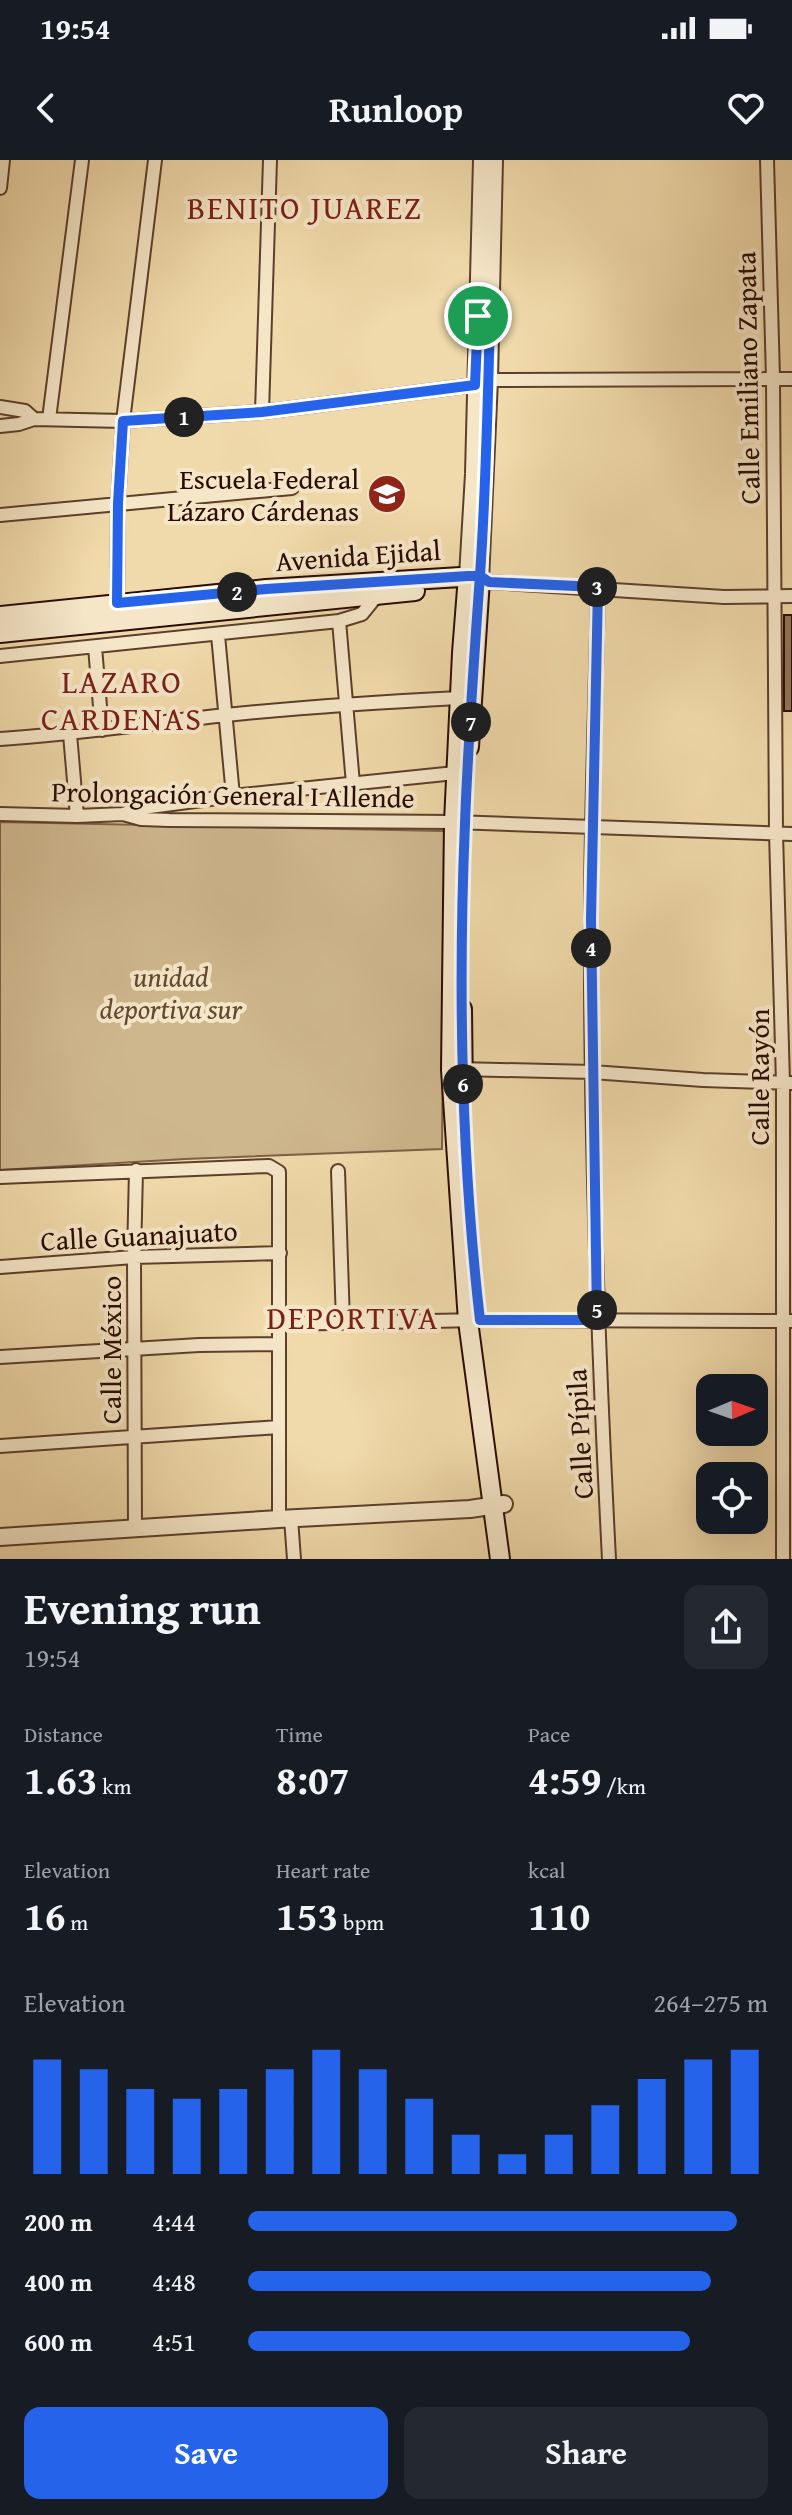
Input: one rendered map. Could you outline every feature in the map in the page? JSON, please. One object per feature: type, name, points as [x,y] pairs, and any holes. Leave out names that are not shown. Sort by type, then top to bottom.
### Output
[{"type":"main road","name":"Avenida Ejidal","points":[[0,616],[117,603],[477,581]]},
{"type":"main road","points":[[477,581],[459,698],[455,773],[462,980],[457,1069],[463,1115],[474,1320],[498,1506],[500,1559]]},
{"type":"main road","points":[[459,822],[477,581]]},
{"type":"main road","name":"Avenida Ejidal","points":[[0,633],[383,588]]},
{"type":"main road","points":[[498,1506],[512,1559]]},
{"type":"street","points":[[0,188],[3,160]]},
{"type":"street","points":[[49,419],[82,160]]},
{"type":"street","points":[[117,603],[123,421],[155,160]]},
{"type":"street","points":[[262,412],[270,160]]},
{"type":"street","points":[[482,160],[484,315]]},
{"type":"street","points":[[494,160],[484,315],[477,581],[724,597],[792,596]]},
{"type":"street","name":"Calle Emiliano Zapata","points":[[767,160],[773,378],[773,596]]},
{"type":"street","points":[[0,426],[34,419],[123,421],[262,412],[482,382],[792,379]]},
{"type":"street","points":[[0,407],[25,411],[34,419]]},
{"type":"street","points":[[0,515],[292,488]]},
{"type":"street","name":"Calle Pípila","points":[[598,587],[592,826],[592,1072],[597,1320],[609,1559]]},
{"type":"street","points":[[0,656],[339,621],[362,614],[383,588]]},
{"type":"street","name":"Calle Rayón","points":[[773,596],[776,833],[788,1083],[783,1559]]},
{"type":"street","points":[[339,621],[353,784]]},
{"type":"street","points":[[218,635],[233,796]]},
{"type":"street","points":[[95,647],[102,730]]},
{"type":"street","points":[[0,739],[347,704],[459,698]]},
{"type":"street","points":[[70,734],[77,816]]},
{"type":"street","points":[[123,814],[142,808],[233,796],[455,773]]},
{"type":"street","name":"Prolongación General I Allende","points":[[0,814],[123,814],[141,819],[169,820],[459,822],[792,834]]},
{"type":"street","points":[[457,1069],[592,1072],[788,1083]]},
{"type":"street","points":[[0,1177],[269,1166],[279,1172],[279,1427],[285,1518],[294,1559]]},
{"type":"street","name":"Calle México","points":[[135,1529],[136,1170]]},
{"type":"street","points":[[338,1171],[343,1322]]},
{"type":"street","name":"Calle Guanajuato","points":[[0,1267],[134,1257],[280,1253]]},
{"type":"street","points":[[280,1324],[474,1320],[787,1321]]},
{"type":"street","points":[[0,1357],[199,1345],[279,1344]]},
{"type":"street","points":[[0,1446],[279,1427]]},
{"type":"street","points":[[0,1537],[498,1506]]},
{"type":"green space","name":"unidad deportiva sur","points":[[0,822],[445,831],[442,1149],[0,1170]]},
{"type":"building","points":[[784,615],[792,615],[792,711],[784,711]]},
{"type":"place","name":"Escuela Federal Lázaro Cárdenas","points":[[387,494]]},
{"type":"district","name":"BENITO JUAREZ","points":[[305,207]]},
{"type":"district","name":"LAZARO CARDENAS","points":[[122,700]]},
{"type":"district","name":"DEPORTIVA","points":[[353,1317]]},
{"type":"route","points":[[478,316],[475,385],[262,412],[123,421],[117,603],[266,589],[468,576],[480,576],[489,582],[598,587],[591,919],[597,1320],[480,1320],[463,1115],[462,980],[465,823],[480,576],[489,380],[490,315],[478,316]]}]
